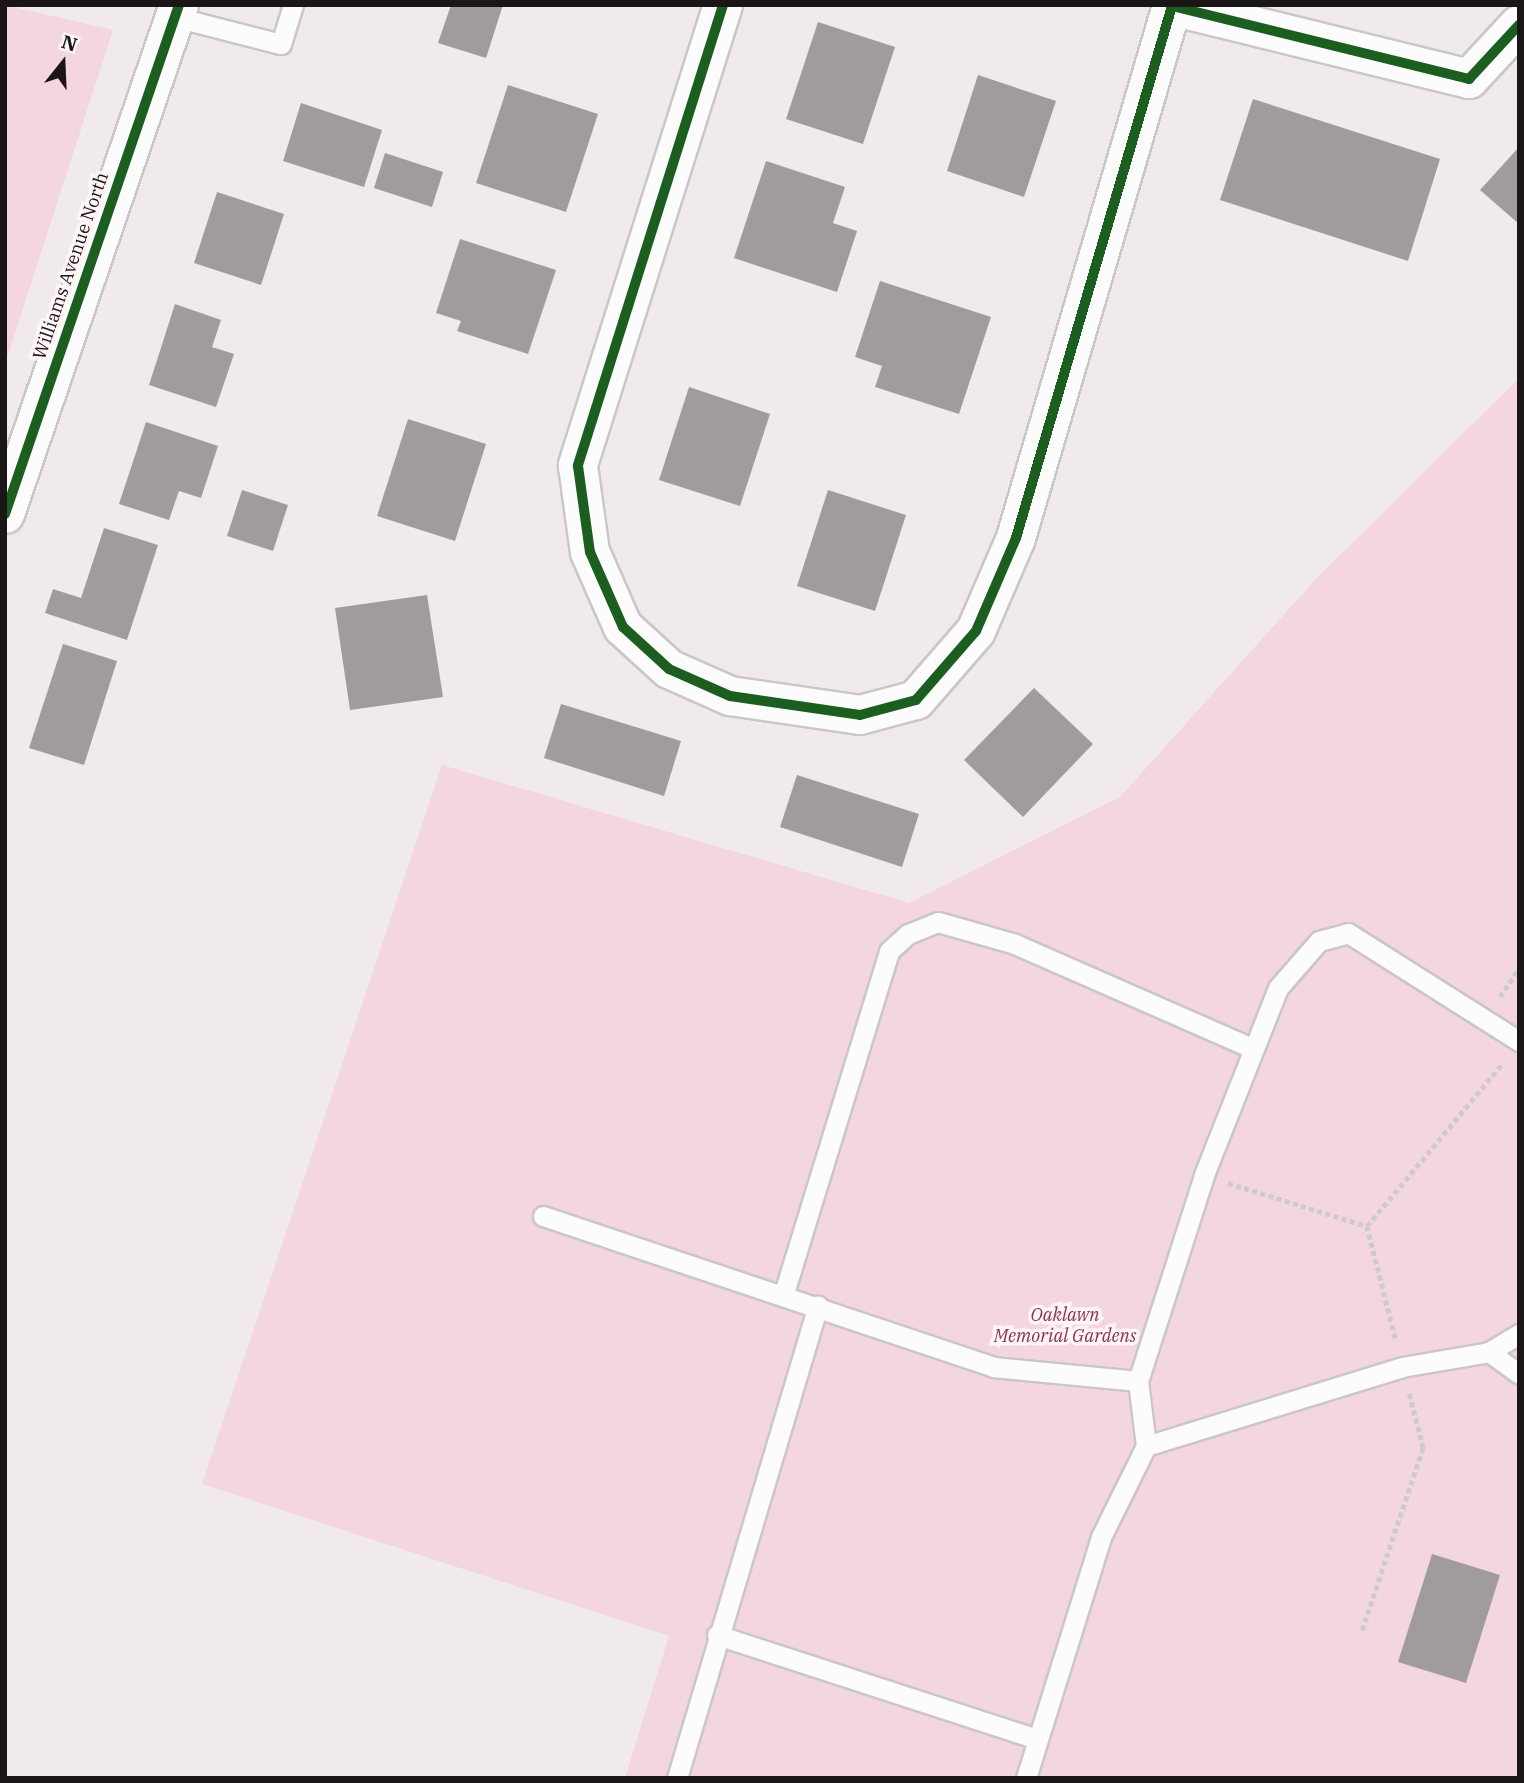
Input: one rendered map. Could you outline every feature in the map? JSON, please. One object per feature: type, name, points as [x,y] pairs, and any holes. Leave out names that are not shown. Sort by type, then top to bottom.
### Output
[{"type":"street","points":[[723,5],[578,466],[590,552],[623,627],[669,669],[730,696],[860,715],[916,700],[976,631],[1016,538],[1171,5],[1469,79],[1519,25]]},
{"type":"street","name":"Williams Avenue North","points":[[5,514],[175,17]]},
{"type":"lane","points":[[175,17],[281,44],[293,5]]},
{"type":"lane","points":[[784,1293],[889,951],[908,934],[937,922],[1015,944],[1250,1047]]},
{"type":"lane","points":[[1026,1778],[1101,1537],[1146,1446],[1138,1381],[1204,1175],[1250,1047],[1278,988],[1319,941],[1348,933],[1514,1048]]},
{"type":"lane","points":[[543,1216],[784,1293],[993,1367],[1138,1381]]},
{"type":"lane","points":[[677,1778],[717,1635],[818,1306]]},
{"type":"lane","points":[[1146,1446],[1402,1367],[1489,1352],[1519,1334]]},
{"type":"lane","points":[[1489,1352],[1519,1374]]},
{"type":"lane","points":[[717,1635],[1037,1739]]},
{"type":"path","points":[[1367,1226],[1514,1048]]},
{"type":"path","points":[[1204,1175],[1367,1226]]},
{"type":"path","points":[[1362,1630],[1423,1448],[1367,1226]]},
{"type":"green space","points":[[5,5],[113,30],[5,364]]},
{"type":"green space","name":"Oaklawn Memorial Gardens","points":[[1519,378],[1519,1778],[625,1778],[669,1636],[202,1484],[442,765],[909,903],[1120,797],[1315,580]]},
{"type":"building","points":[[451,5],[503,5],[486,58],[438,43]]},
{"type":"building","points":[[818,22],[895,47],[863,144],[786,119]]},
{"type":"building","points":[[978,75],[1056,101],[1024,197],[947,171]]},
{"type":"building","points":[[508,85],[598,114],[566,212],[476,183]]},
{"type":"building","points":[[1253,99],[1440,159],[1408,261],[1220,200]]},
{"type":"building","points":[[301,103],[382,130],[364,187],[283,161]]},
{"type":"building","points":[[1519,147],[1519,224],[1480,190]]},
{"type":"building","points":[[385,153],[443,172],[432,207],[374,188]]},
{"type":"building","points":[[766,161],[845,187],[833,223],[857,231],[837,292],[734,258]]},
{"type":"building","points":[[217,192],[284,214],[261,285],[194,263]]},
{"type":"building","points":[[460,239],[556,270],[528,354],[457,331],[461,321],[436,313]]},
{"type":"building","points":[[880,281],[991,317],[959,414],[875,387],[882,366],[855,357]]},
{"type":"building","points":[[175,304],[221,320],[212,347],[234,354],[216,407],[149,385]]},
{"type":"building","points":[[689,387],[770,414],[740,506],[659,480]]},
{"type":"building","points":[[408,419],[486,444],[455,541],[377,516]]},
{"type":"building","points":[[146,422],[218,446],[201,498],[179,491],[169,520],[119,504]]},
{"type":"building","points":[[242,490],[288,505],[273,551],[227,536]]},
{"type":"building","points":[[828,490],[906,515],[875,611],[797,586]]},
{"type":"building","points":[[104,528],[158,545],[127,640],[45,613],[53,589],[81,598]]},
{"type":"building","points":[[427,595],[443,697],[350,710],[335,608]]},
{"type":"building","points":[[63,644],[117,661],[84,765],[29,748]]},
{"type":"building","points":[[1034,688],[1093,744],[1023,817],[964,760]]},
{"type":"building","points":[[561,704],[681,741],[664,796],[544,758]]},
{"type":"building","points":[[797,775],[919,814],[902,867],[780,827]]},
{"type":"building","points":[[1432,1554],[1500,1575],[1466,1683],[1398,1662]]},
{"type":"cycle path","points":[[5,514],[179,5]]},
{"type":"cycle path","points":[[723,5],[578,466],[590,552],[623,627],[669,669],[730,696],[860,715],[916,700],[976,631],[1016,538],[1172,6],[1469,79],[1519,25]]}]
